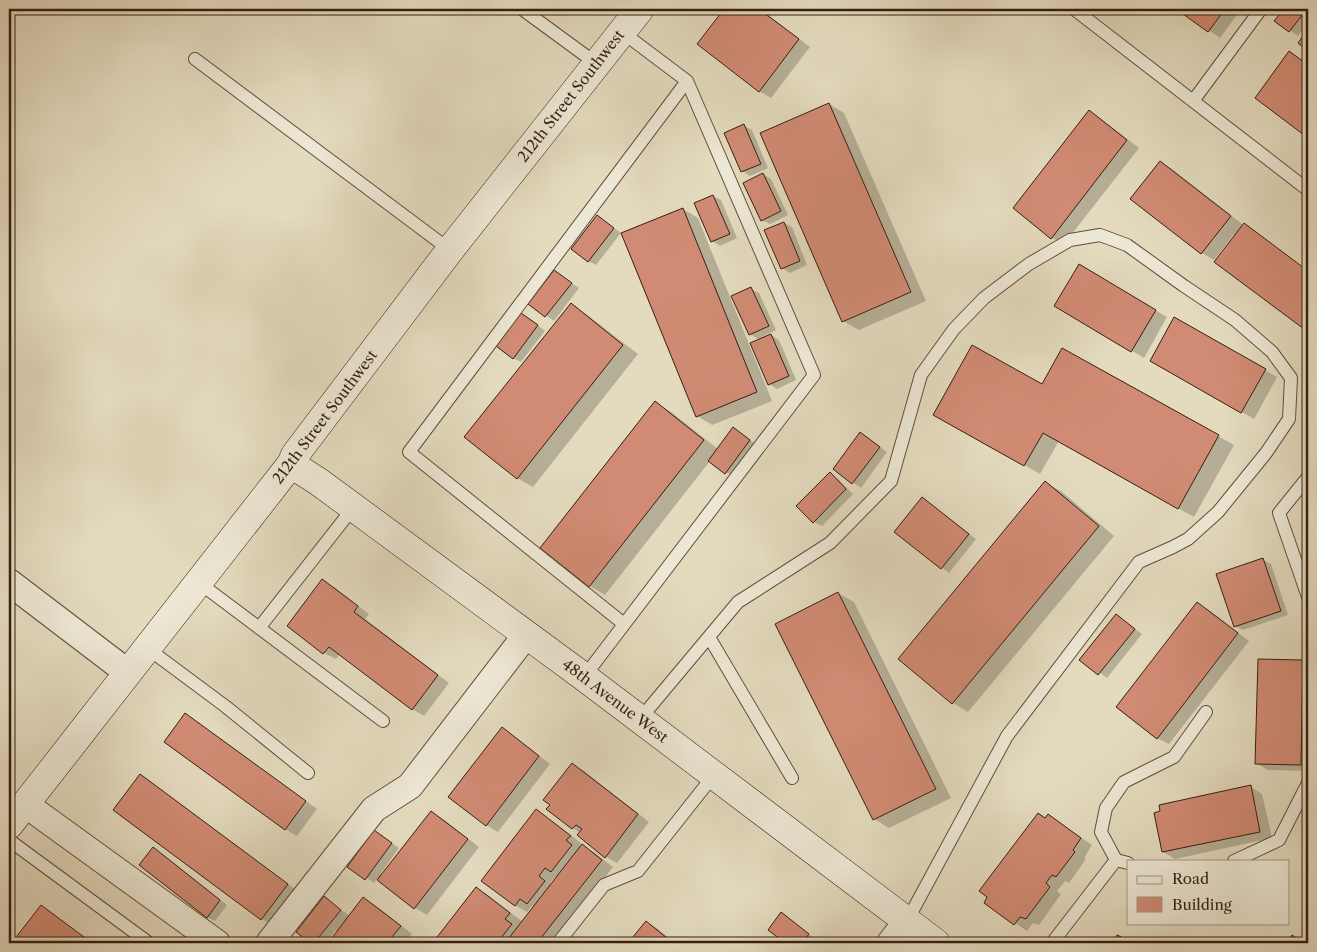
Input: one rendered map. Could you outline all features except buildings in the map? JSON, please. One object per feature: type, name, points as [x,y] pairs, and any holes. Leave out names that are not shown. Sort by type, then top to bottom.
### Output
[{"type":"main road","name":"212th Street Southwest","points":[[17,815],[291,464],[301,447],[450,250],[640,9]]},
{"type":"main road","name":"48th Avenue West","points":[[291,464],[584,677],[936,943]]},
{"type":"street","points":[[9,582],[127,672]]},
{"type":"street","points":[[269,943],[374,809],[410,786],[526,635]]},
{"type":"street","points":[[17,815],[217,943]]},
{"type":"street","points":[[890,943],[907,921]]},
{"type":"lane","points":[[522,9],[597,64]]},
{"type":"lane","points":[[1074,9],[1308,190]]},
{"type":"lane","points":[[1193,101],[1261,9]]},
{"type":"lane","points":[[584,677],[814,375],[687,81],[622,32]]},
{"type":"lane","points":[[195,59],[450,250]]},
{"type":"lane","points":[[624,624],[408,452],[687,81]]},
{"type":"lane","points":[[640,720],[738,602],[830,542],[890,481],[921,375],[954,329],[984,298],[1029,264],[1070,240],[1100,235],[1126,244],[1235,320],[1272,352],[1291,378],[1289,419],[1266,453],[1218,512],[1188,539],[1139,562],[1007,736],[907,921]]},
{"type":"lane","points":[[1308,477],[1279,513],[1308,597]]},
{"type":"lane","points":[[259,628],[353,508]]},
{"type":"lane","points":[[198,582],[383,721]]},
{"type":"lane","points":[[709,637],[792,778]]},
{"type":"lane","points":[[147,648],[225,706],[308,773]]},
{"type":"lane","points":[[1052,943],[1122,862],[1101,832],[1106,808],[1124,782],[1174,757],[1206,712]]},
{"type":"lane","points":[[558,943],[604,885],[638,871],[714,775]]},
{"type":"lane","points":[[1236,860],[1279,840],[1308,783]]},
{"type":"lane","points":[[9,840],[149,943]]}]
